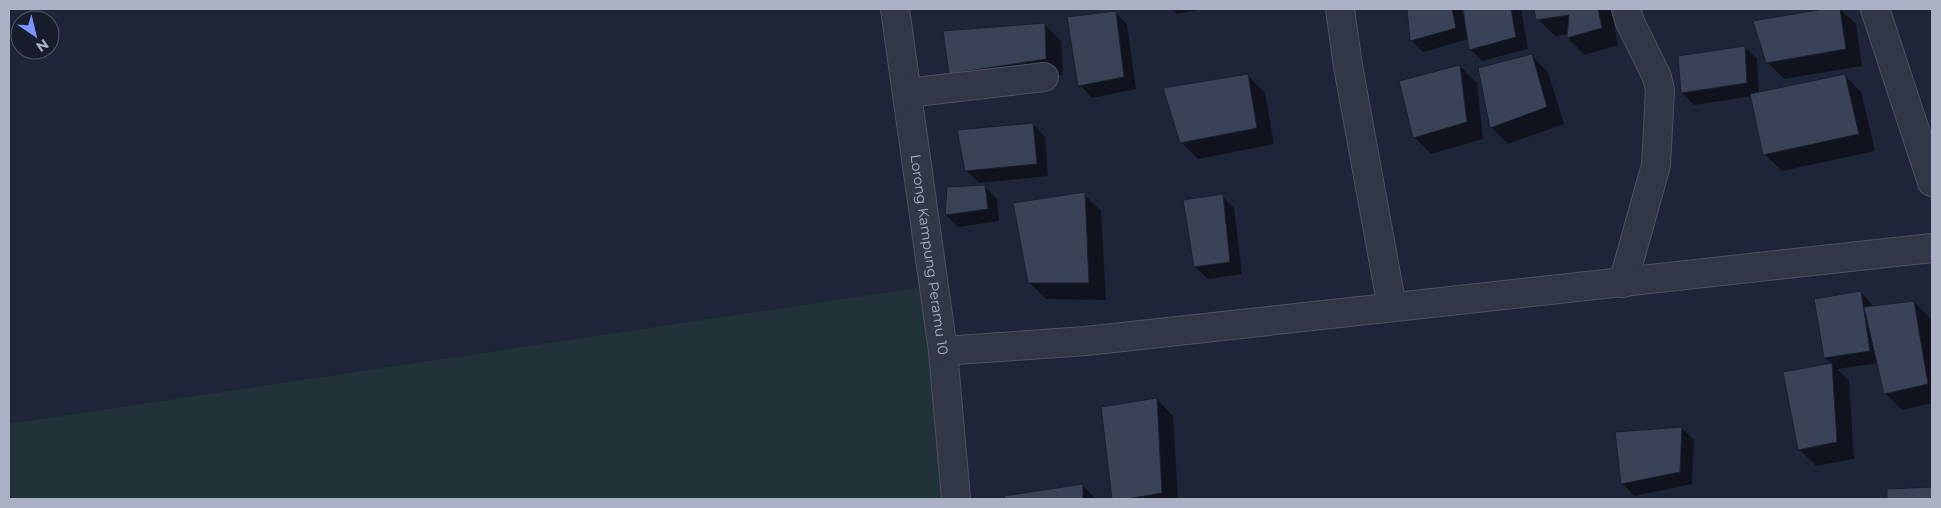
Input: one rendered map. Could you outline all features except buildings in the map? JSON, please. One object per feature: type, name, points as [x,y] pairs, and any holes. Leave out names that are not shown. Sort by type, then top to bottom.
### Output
[{"type":"street","name":"Lorong Kampung Peramu 10","points":[[895,9],[943,351],[956,499]]},
{"type":"street","points":[[1340,9],[1348,66],[1392,307]]},
{"type":"street","points":[[1623,283],[1656,165],[1660,90],[1657,77],[1630,22],[1626,9]]},
{"type":"street","points":[[1875,9],[1932,182]]},
{"type":"street","points":[[907,93],[1044,77]]},
{"type":"street","points":[[943,351],[1086,341],[1932,248]]},
{"type":"shaded area","points":[[923,287],[954,499],[9,499],[9,424]]}]
